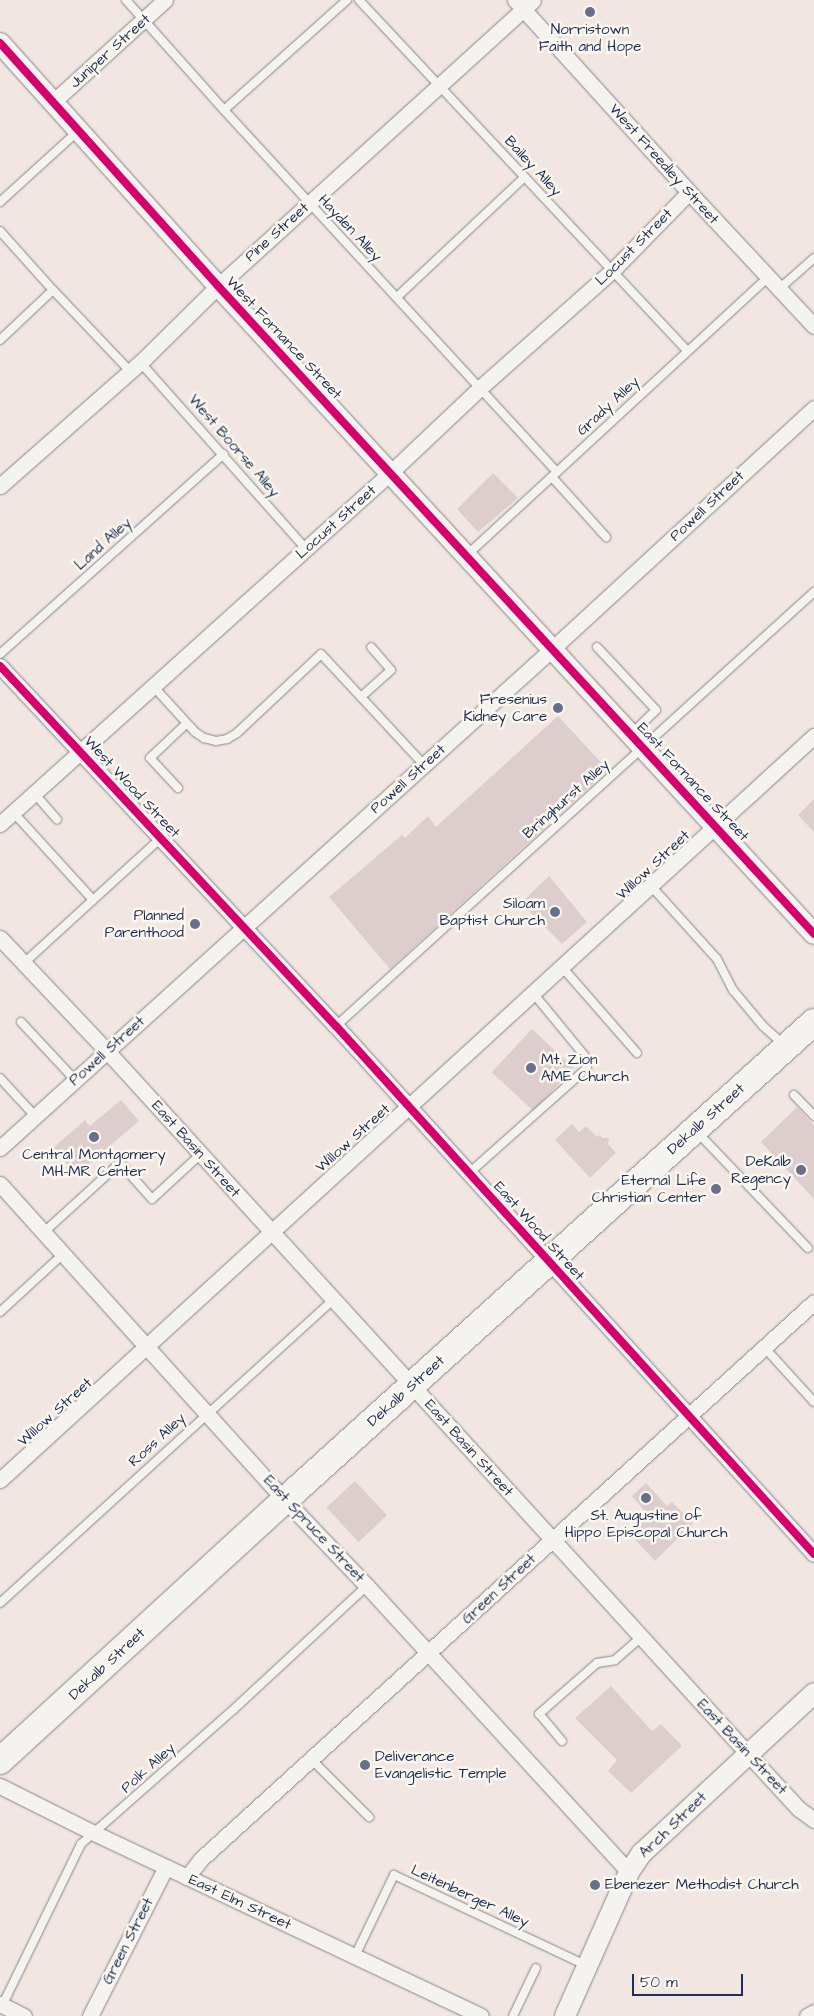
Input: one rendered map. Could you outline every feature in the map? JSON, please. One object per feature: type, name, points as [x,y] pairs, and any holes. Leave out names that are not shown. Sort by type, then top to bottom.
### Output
[{"type":"highway","name":"Dekalb Street","points":[[0,1761],[548,1261],[814,1022]]},
{"type":"street","name":"Juniper Street","points":[[54,101],[166,0]]},
{"type":"street","name":"Pine Street","points":[[0,486],[135,366],[218,286],[440,84],[524,3]]},
{"type":"street","name":"West Freedley Street","points":[[524,3],[689,192],[814,326]]},
{"type":"street","name":"West Fornance Street","points":[[0,43],[218,286],[467,555],[552,650]]},
{"type":"street","name":"Locust Street","points":[[0,824],[390,473],[481,387],[613,270],[689,192]]},
{"type":"street","name":"Powell Street","points":[[0,1148],[552,650],[814,408]]},
{"type":"street","name":"East Fornance Street","points":[[552,650],[814,934]]},
{"type":"street","name":"West Wood Street","points":[[0,666],[244,928]]},
{"type":"street","name":"Willow Street","points":[[0,1480],[814,736]]},
{"type":"street","name":"East Wood Street","points":[[244,928],[336,1026],[814,1554]]},
{"type":"street","name":"East Basin Street","points":[[0,938],[107,1051],[748,1754],[800,1809],[814,1820]]},
{"type":"street","name":"East Spruce Street","points":[[0,1184],[285,1500],[367,1586],[629,1872]]},
{"type":"street","name":"Green Street","points":[[187,1877],[201,1860],[814,1302]]},
{"type":"street","name":"Arch Street","points":[[565,2016],[629,1872],[642,1853],[814,1693]]},
{"type":"street","name":"East Elm Street","points":[[0,1786],[473,2014]]},
{"type":"street","name":"Green Street","points":[[90,2016],[166,1867]]},
{"type":"street","points":[[1,2006],[24,2016]]},
{"type":"street","points":[[807,2016],[814,2012]]},
{"type":"lane","name":"Hayden Alley","points":[[126,0],[308,203],[481,387],[606,537]]},
{"type":"lane","points":[[224,110],[348,0]]},
{"type":"lane","name":"Bailey Alley","points":[[359,0],[440,84],[687,351]]},
{"type":"lane","points":[[0,202],[78,132]]},
{"type":"lane","points":[[397,297],[524,177]]},
{"type":"lane","name":"West Boorse Alley","points":[[0,231],[52,290],[135,366],[224,454],[306,549]]},
{"type":"lane","points":[[779,289],[814,258]]},
{"type":"lane","name":"Grady Alley","points":[[467,555],[768,276]]},
{"type":"lane","points":[[0,340],[52,290]]},
{"type":"lane","name":"Land Alley","points":[[0,654],[224,454]]},
{"type":"lane","name":"Bringhurst Alley","points":[[336,1026],[637,741],[814,592]]},
{"type":"lane","points":[[361,697],[391,670],[371,646]]},
{"type":"lane","points":[[597,647],[656,710],[637,741]]},
{"type":"lane","points":[[153,686],[186,724],[204,738],[216,741],[227,739],[237,733],[321,654],[424,764]]},
{"type":"lane","points":[[178,788],[150,758],[186,724]]},
{"type":"lane","points":[[34,793],[57,820]]},
{"type":"lane","points":[[13,812],[93,900]]},
{"type":"lane","points":[[24,963],[161,838]]},
{"type":"lane","points":[[651,886],[717,959],[734,990],[763,1026],[786,1047]]},
{"type":"lane","points":[[562,967],[637,1053]]},
{"type":"lane","points":[[468,1174],[587,1068],[587,1059],[533,993]]},
{"type":"lane","points":[[20,1022],[75,1080]]},
{"type":"lane","points":[[0,1078],[35,1116]]},
{"type":"lane","points":[[794,1095],[814,1116]]},
{"type":"lane","points":[[694,1130],[808,1248]]},
{"type":"lane","points":[[43,1233],[120,1163],[152,1199],[201,1154]]},
{"type":"lane","points":[[0,1312],[63,1254]]},
{"type":"lane","name":"Ross Alley","points":[[0,1603],[334,1299]]},
{"type":"lane","points":[[764,1347],[814,1402]]},
{"type":"lane","name":"Polk Alley","points":[[1,2006],[81,1844],[92,1832],[134,1800],[367,1586]]},
{"type":"lane","points":[[562,1741],[539,1714],[597,1663],[616,1660],[641,1636]]},
{"type":"lane","points":[[312,1760],[369,1817]]},
{"type":"lane","name":"Leitenberger Alley","points":[[355,1956],[394,1875],[588,1967]]},
{"type":"lane","points":[[513,2016],[536,1968]]},
{"type":"building","points":[[493,473],[518,498],[478,532],[457,509]]},
{"type":"building","points":[[558,716],[608,770],[390,969],[329,897],[402,835],[405,838],[428,816],[436,827]]},
{"type":"building","points":[[814,799],[814,832],[798,815]]},
{"type":"building","name":"Siloam Baptist Church","points":[[549,876],[587,922],[562,944],[521,903]]},
{"type":"building","name":"Mt. Zion AME Church","points":[[532,1029],[574,1068],[533,1111],[492,1072]]},
{"type":"building","name":"Central Montgomery MH-MR Center","points":[[121,1100],[139,1121],[76,1175],[53,1148],[85,1120],[90,1126]]},
{"type":"building","name":"DeKalb Regency","points":[[797,1107],[814,1125],[814,1199],[761,1142]]},
{"type":"building","points":[[572,1124],[579,1132],[586,1126],[597,1137],[600,1135],[602,1138],[609,1138],[608,1144],[616,1153],[590,1178],[555,1140]]},
{"type":"building","points":[[355,1481],[387,1515],[359,1542],[326,1508]]},
{"type":"building","points":[[646,1483],[667,1506],[672,1502],[693,1523],[655,1561],[629,1533],[648,1515],[632,1496]]},
{"type":"building","points":[[611,1686],[652,1731],[661,1724],[682,1746],[631,1793],[608,1771],[617,1760],[575,1718]]},
{"type":"cycle path","points":[[0,43],[218,286],[814,934]]},
{"type":"cycle path","points":[[0,666],[336,1026],[814,1554]]},
{"type":"place","name":"Norristown Faith and Hope","points":[[590,12]]},
{"type":"place","name":"Fresenius Kidney Care","points":[[558,708]]},
{"type":"place","name":"Siloam Baptist Church","points":[[555,912]]},
{"type":"place","name":"Planned Parenthood","points":[[195,924]]},
{"type":"place","name":"Mt. Zion AME Church","points":[[531,1068]]},
{"type":"place","name":"Central Montgomery MH-MR Center","points":[[94,1137]]},
{"type":"place","name":"DeKalb Regency","points":[[801,1170]]},
{"type":"place","name":"Eternal Life Christian Center","points":[[716,1189]]},
{"type":"place","name":"St. Augustine of Hippo Episcopal Church","points":[[646,1498]]},
{"type":"place","name":"Deliverance Evangelistic Temple","points":[[365,1765]]},
{"type":"place","name":"Ebenezer Methodist Church","points":[[595,1885]]}]
